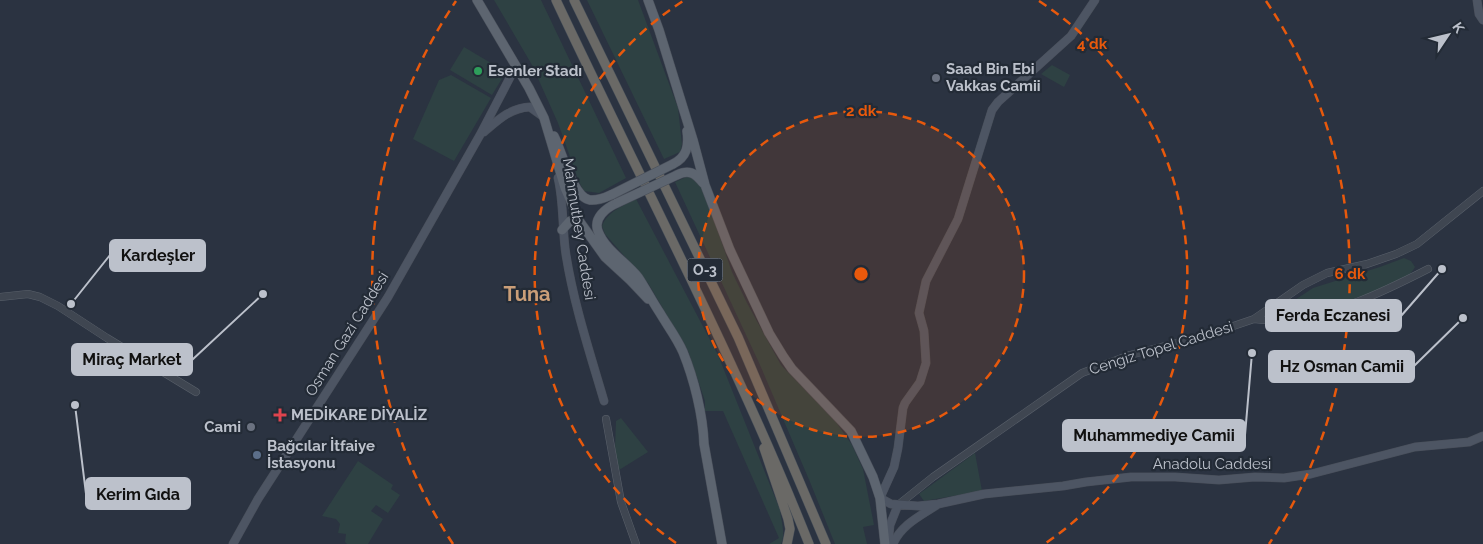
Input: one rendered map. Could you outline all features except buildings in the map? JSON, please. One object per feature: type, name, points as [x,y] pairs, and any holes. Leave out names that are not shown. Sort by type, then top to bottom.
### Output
[{"type":"highway","name":"O-3","points":[[556,0],[703,302],[762,430],[809,544]]},
{"type":"highway","name":"O-3","points":[[574,0],[738,337],[826,544]]},
{"type":"highway","points":[[762,430],[768,464],[788,519],[790,529],[787,544]]},
{"type":"main road","points":[[477,0],[561,148],[576,188],[584,198],[592,200],[602,199],[683,158],[687,151],[688,136],[685,114]]},
{"type":"main road","points":[[648,0],[685,114],[705,185],[730,250],[769,333],[792,369],[851,431],[873,477],[880,498],[887,544]]},
{"type":"main road","points":[[880,498],[898,448],[903,408],[920,382],[926,363],[924,331],[919,312],[926,281],[958,219],[992,110],[998,102],[1071,36],[1095,0]]},
{"type":"main road","points":[[1478,0],[1479,14],[1483,20]]},
{"type":"main road","name":"Osman Gazi Caddesi","points":[[233,544],[258,498],[388,297],[480,135],[516,66]]},
{"type":"main road","name":"Osman Gazi Caddesi","points":[[480,135],[506,114],[518,108],[530,107],[544,118]]},
{"type":"main road","points":[[544,118],[566,188],[580,222],[605,257],[658,310]]},
{"type":"main road","name":"Mahmutbey Caddesi","points":[[544,118],[560,184],[562,230],[578,314],[592,367],[604,401]]},
{"type":"main road","points":[[705,185],[690,172],[684,172],[612,205],[601,215],[597,223],[598,231],[604,242],[636,274],[648,290],[683,351],[703,429],[722,544]]},
{"type":"main road","points":[[562,230],[570,221],[580,222]]},
{"type":"main road","name":"Anadolu Caddesi","points":[[938,504],[984,494],[1131,477],[1219,480],[1255,477],[1284,478],[1311,474],[1415,447],[1469,442],[1483,436]]},
{"type":"main road","points":[[873,477],[885,478],[889,476]]},
{"type":"main road","points":[[880,498],[891,504],[898,505],[938,504]]},
{"type":"main road","points":[[893,544],[896,537],[909,523],[938,504]]},
{"type":"main road","points":[[887,544],[890,525],[898,505]]},
{"type":"street","name":"Cengiz Topel Caddesi","points":[[898,505],[933,477],[1082,373],[1130,355],[1207,335],[1254,319],[1303,285],[1327,273],[1381,259],[1416,244],[1483,192]]},
{"type":"street","points":[[1254,319],[1281,320],[1332,310],[1366,298],[1428,268]]},
{"type":"street","points":[[0,297],[28,294],[40,297],[58,306],[196,392]]},
{"type":"street","points":[[606,419],[620,502],[636,544]]},
{"type":"shaded area","points":[[494,0],[541,0],[626,178],[599,193],[584,191],[558,123],[532,65]]},
{"type":"shaded area","points":[[587,0],[638,0],[678,108],[682,144],[680,152],[664,159]]},
{"type":"shaded area","name":"Esenler Stadı","points":[[464,47],[506,72],[492,95],[450,70]]},
{"type":"shaded area","points":[[1052,65],[1070,75],[1064,87],[1041,74]]},
{"type":"shaded area","points":[[451,75],[491,98],[454,161],[413,139],[439,80]]},
{"type":"shaded area","points":[[686,177],[693,177],[701,183],[732,272],[781,365],[836,422],[852,445],[863,469],[874,525],[863,527],[867,544],[835,544],[760,365],[675,182]]},
{"type":"shaded area","points":[[636,199],[718,355],[780,510],[783,531],[781,544],[769,544],[779,538],[723,411],[705,411],[705,401],[688,351],[648,283],[605,234],[602,226],[608,216]]},
{"type":"shaded area","points":[[1404,258],[1411,261],[1415,267],[1407,276],[1393,283],[1360,297],[1321,310],[1287,317],[1276,317],[1275,313],[1313,288]]},
{"type":"shaded area","points":[[621,418],[648,452],[619,470],[615,449],[616,421]]},
{"type":"shaded area","points":[[975,453],[982,491],[924,501],[919,494]]},
{"type":"shaded area","points":[[358,461],[393,485],[391,489],[400,495],[388,513],[376,505],[371,511],[383,519],[368,544],[347,544],[345,542],[346,534],[338,533],[340,524],[336,519],[322,516]]},
{"type":"place","name":"Esenler Stadı","points":[[478,71]]},
{"type":"place","name":"Saad Bin Ebi Vakkas Camii","points":[[936,78]]},
{"type":"place","name":"Ferda Eczanesi","points":[[1442,269]]},
{"type":"place","name":"Miraç Market","points":[[263,294]]},
{"type":"place","name":"Kardeşler","points":[[71,304]]},
{"type":"place","name":"Hz Osman Camii","points":[[1463,318]]},
{"type":"place","name":"Muhammediye Camii","points":[[1252,353]]},
{"type":"place","name":"Kerim Gıda","points":[[75,405]]},
{"type":"place","name":"MEDİKARE DİYALİZ","points":[[280,415]]},
{"type":"place","name":"Cami","points":[[251,427]]},
{"type":"place","name":"Bağcılar İtfaiye İstasyonu","points":[[257,455]]},
{"type":"district","name":"Tuna","points":[[527,294]]}]
